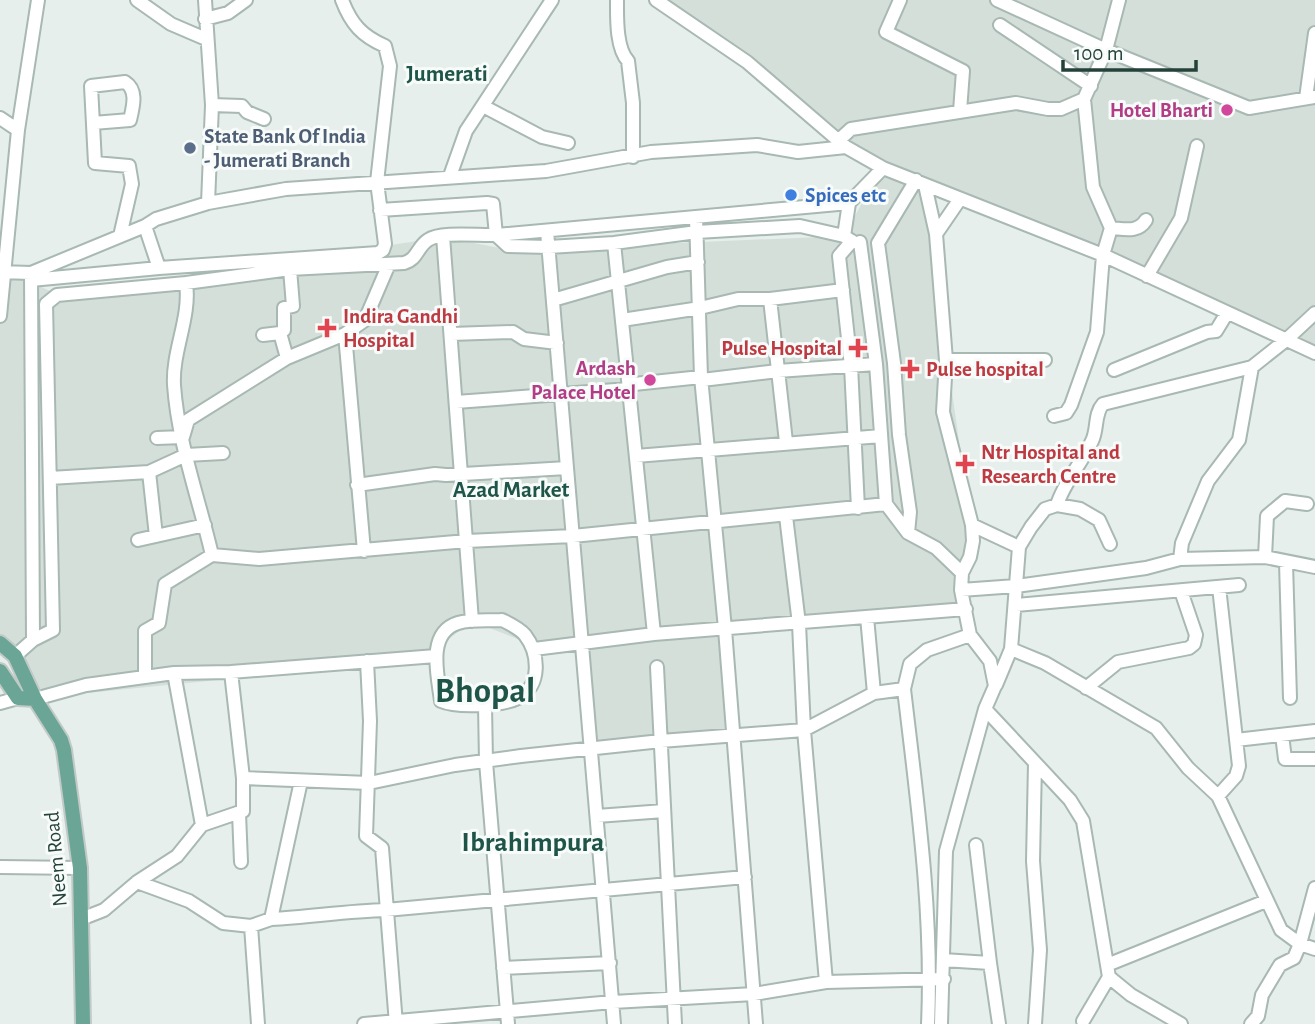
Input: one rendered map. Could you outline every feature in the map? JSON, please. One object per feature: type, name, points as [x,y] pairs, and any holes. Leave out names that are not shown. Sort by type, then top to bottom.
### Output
[{"type":"main road","points":[[0,643],[15,656],[35,699],[18,698],[0,671]]},
{"type":"main road","name":"Neem Road","points":[[35,699],[61,740],[64,750],[80,868],[83,1024]]},
{"type":"street","points":[[0,316],[3,250],[38,0]]},
{"type":"street","points":[[137,0],[172,24],[206,39]]},
{"type":"street","points":[[205,0],[212,105],[208,203]]},
{"type":"street","points":[[205,19],[222,16],[246,0]]},
{"type":"street","points":[[2,272],[31,276],[378,253],[385,244],[377,182],[390,66],[385,46],[367,38],[349,20],[342,0]]},
{"type":"street","points":[[450,176],[466,131],[552,0]]},
{"type":"street","points":[[617,0],[620,39],[624,57],[628,61],[633,103],[632,157]]},
{"type":"street","points":[[656,0],[747,62],[842,143],[883,168],[1103,255],[1315,353]]},
{"type":"street","points":[[900,0],[886,32],[963,71],[960,111]]},
{"type":"street","points":[[998,0],[1106,50],[1249,108],[1310,98],[1315,33]]},
{"type":"street","points":[[1054,416],[1066,414],[1071,405],[1097,332],[1103,255],[1111,229],[1093,187],[1084,99],[1106,50],[1119,0]]},
{"type":"street","points":[[1000,25],[1091,86]]},
{"type":"street","points":[[31,276],[156,219],[208,203],[286,189],[546,171],[652,152],[757,145],[798,152],[842,143],[851,129],[1016,103],[1048,109],[1061,108],[1084,99]]},
{"type":"street","points":[[212,105],[242,106],[247,112],[264,119]]},
{"type":"street","points":[[482,106],[542,137],[568,143]]},
{"type":"street","points":[[0,118],[18,130]]},
{"type":"street","points":[[93,122],[95,163],[129,166],[132,184],[120,236]]},
{"type":"street","points":[[1147,276],[1181,218],[1197,146]]},
{"type":"street","points":[[15,656],[33,639],[53,630],[46,304],[57,295],[186,284],[290,269],[411,261],[428,240],[443,236],[547,231],[849,203],[883,168]]},
{"type":"street","points":[[920,182],[936,234],[946,360],[943,412],[972,525],[973,541],[962,573],[961,590],[970,635],[990,661],[995,686]]},
{"type":"street","points":[[908,533],[910,512],[878,243],[920,182]]},
{"type":"street","points":[[936,234],[960,199]]},
{"type":"street","points":[[849,203],[852,240],[876,364],[886,504],[908,533],[936,548],[962,573]]},
{"type":"street","points":[[380,210],[494,204],[496,235],[508,246],[549,247],[614,243],[697,232],[800,226],[852,240],[878,243]]},
{"type":"street","points":[[696,217],[702,379],[746,877],[756,1024]]},
{"type":"street","points":[[1111,229],[1135,230],[1142,227],[1146,220]]},
{"type":"street","points":[[145,226],[159,268]]},
{"type":"street","points":[[547,231],[614,1024]]},
{"type":"street","points":[[443,236],[471,621]]},
{"type":"street","points":[[852,240],[839,256],[851,366],[858,508]]},
{"type":"street","points":[[614,243],[654,634]]},
{"type":"street","points":[[553,300],[667,267],[698,262]]},
{"type":"street","points":[[183,437],[188,420],[286,358],[345,334],[365,320],[389,264]]},
{"type":"street","points":[[263,335],[284,330],[284,308],[293,306],[290,269]]},
{"type":"street","points":[[31,276],[33,639]]},
{"type":"street","points":[[186,284],[188,298],[175,363],[174,386],[187,455],[212,555]]},
{"type":"street","points":[[622,320],[738,299],[770,299],[843,290]]},
{"type":"street","points":[[770,299],[786,442]]},
{"type":"street","points":[[1114,370],[1207,332],[1216,331],[1227,313]]},
{"type":"street","points":[[1057,506],[1060,495],[1093,439],[1098,409],[1104,404],[1252,367],[1315,313]]},
{"type":"street","points":[[451,334],[513,332],[524,339],[557,343]]},
{"type":"street","points":[[279,333],[286,358]]},
{"type":"street","points":[[345,334],[364,551]]},
{"type":"street","points":[[946,360],[1045,360]]},
{"type":"street","points":[[456,402],[629,389],[634,383],[876,364]]},
{"type":"street","points":[[1180,559],[1182,543],[1208,481],[1239,440],[1252,367]]},
{"type":"street","points":[[636,456],[881,436]]},
{"type":"street","points":[[157,438],[183,437]]},
{"type":"street","points":[[50,478],[149,472],[187,455],[223,453]]},
{"type":"street","points":[[357,485],[435,474],[461,475],[567,468]]},
{"type":"street","points":[[149,472],[156,536]]},
{"type":"street","points":[[1265,557],[1267,516],[1285,501],[1307,504]]},
{"type":"street","points":[[145,677],[145,631],[159,623],[165,583],[212,555],[259,559],[467,541],[573,536],[886,504]]},
{"type":"street","points":[[928,1024],[943,960],[947,850],[985,709],[1011,649],[1019,547],[1045,509],[1057,506],[1080,509],[1100,520],[1110,544]]},
{"type":"street","points":[[786,516],[799,624],[804,730],[826,982]]},
{"type":"street","points":[[138,540],[205,525]]},
{"type":"street","points":[[972,525],[1019,547]]},
{"type":"street","points":[[961,590],[1016,586],[1146,568],[1180,559],[1265,557],[1315,567]]},
{"type":"street","points":[[1286,562],[1290,698]]},
{"type":"street","points":[[1016,605],[1239,585]]},
{"type":"street","points":[[1218,796],[1236,776],[1239,766],[1219,587]]},
{"type":"street","points":[[1086,688],[1118,662],[1189,648],[1194,644],[1195,635],[1181,591]]},
{"type":"street","points":[[534,649],[654,634],[966,609]]},
{"type":"street","points":[[867,617],[874,693]]},
{"type":"street","points":[[502,620],[520,630],[534,649],[536,674],[519,697],[485,705],[447,704],[441,701],[436,656],[438,642],[446,629],[471,621],[502,620]]},
{"type":"street","points":[[941,1024],[937,979],[926,921],[924,853],[904,689],[910,664],[927,650],[970,635]]},
{"type":"street","points":[[1011,649],[1045,663],[1156,728],[1188,768],[1218,796],[1282,930],[1300,944],[1315,949]]},
{"type":"street","points":[[35,699],[86,685],[174,673],[231,672],[436,656]]},
{"type":"street","points":[[367,662],[370,721],[366,836],[382,848],[396,1023]]},
{"type":"street","points":[[657,667],[676,1024]]},
{"type":"street","points":[[81,919],[104,910],[137,882],[177,856],[202,825],[243,811],[243,778],[231,672]]},
{"type":"street","points":[[174,673],[202,825]]},
{"type":"street","points":[[243,778],[369,783],[455,765],[521,756],[661,741],[804,730],[874,693],[904,689]]},
{"type":"street","points":[[0,703],[18,698]]},
{"type":"street","points":[[485,705],[486,762],[496,899],[508,1018]]},
{"type":"street","points":[[985,709],[1070,800],[1083,821],[1108,971],[1130,995],[1181,1024]]},
{"type":"street","points":[[1237,740],[1315,731]]},
{"type":"street","points":[[1282,735],[1286,759],[1315,759]]},
{"type":"street","points":[[1035,763],[1033,861],[1040,957],[1035,1024]]},
{"type":"street","points":[[271,919],[301,781]]},
{"type":"street","points":[[597,816],[664,811]]},
{"type":"street","points":[[239,813],[241,862]]},
{"type":"street","points":[[976,845],[999,1024]]},
{"type":"street","points":[[0,867],[80,868]]},
{"type":"street","points":[[137,882],[189,901],[223,923],[251,926],[271,919],[312,917],[345,911],[746,877]]},
{"type":"street","points":[[1251,1024],[1258,1016],[1262,995],[1280,965],[1294,958],[1315,888]]},
{"type":"street","points":[[1083,1021],[1108,971],[1266,901]]},
{"type":"street","points":[[926,921],[944,922]]},
{"type":"street","points":[[251,926],[258,1024]]},
{"type":"street","points":[[943,960],[990,963]]},
{"type":"street","points":[[503,968],[610,962]]},
{"type":"street","points":[[364,1024],[508,1018],[613,1002],[754,994],[826,982],[937,979]]},
{"type":"shaded area","name":"Azad Market","points":[[654,0],[1315,0],[1315,348],[923,186],[971,526],[966,609],[729,629],[732,737],[591,748],[582,641],[535,646],[472,621],[422,660],[36,698],[4,647],[0,648],[0,316],[5,269],[60,296],[443,237],[510,250],[844,236],[881,168]]},
{"type":"place","name":"Hotel Bharti","points":[[1227,110]]},
{"type":"place","name":"State Bank Of India - Jumerati Branch","points":[[190,148]]},
{"type":"place","name":"Spices etc","points":[[791,195]]},
{"type":"place","name":"Indira Gandhi Hospital","points":[[327,328]]},
{"type":"place","name":"Pulse Hospital","points":[[858,348]]},
{"type":"place","name":"Pulse hospital","points":[[910,369]]},
{"type":"place","name":"Ardash Palace Hotel","points":[[650,380]]},
{"type":"place","name":"Ntr Hospital and Research Centre","points":[[965,464]]},
{"type":"district","name":"Jumerati","points":[[447,74]]},
{"type":"district","name":"Azad Market","points":[[511,490]]},
{"type":"district","name":"Bhopal","points":[[485,691]]},
{"type":"district","name":"Ibrahimpura","points":[[533,843]]}]
